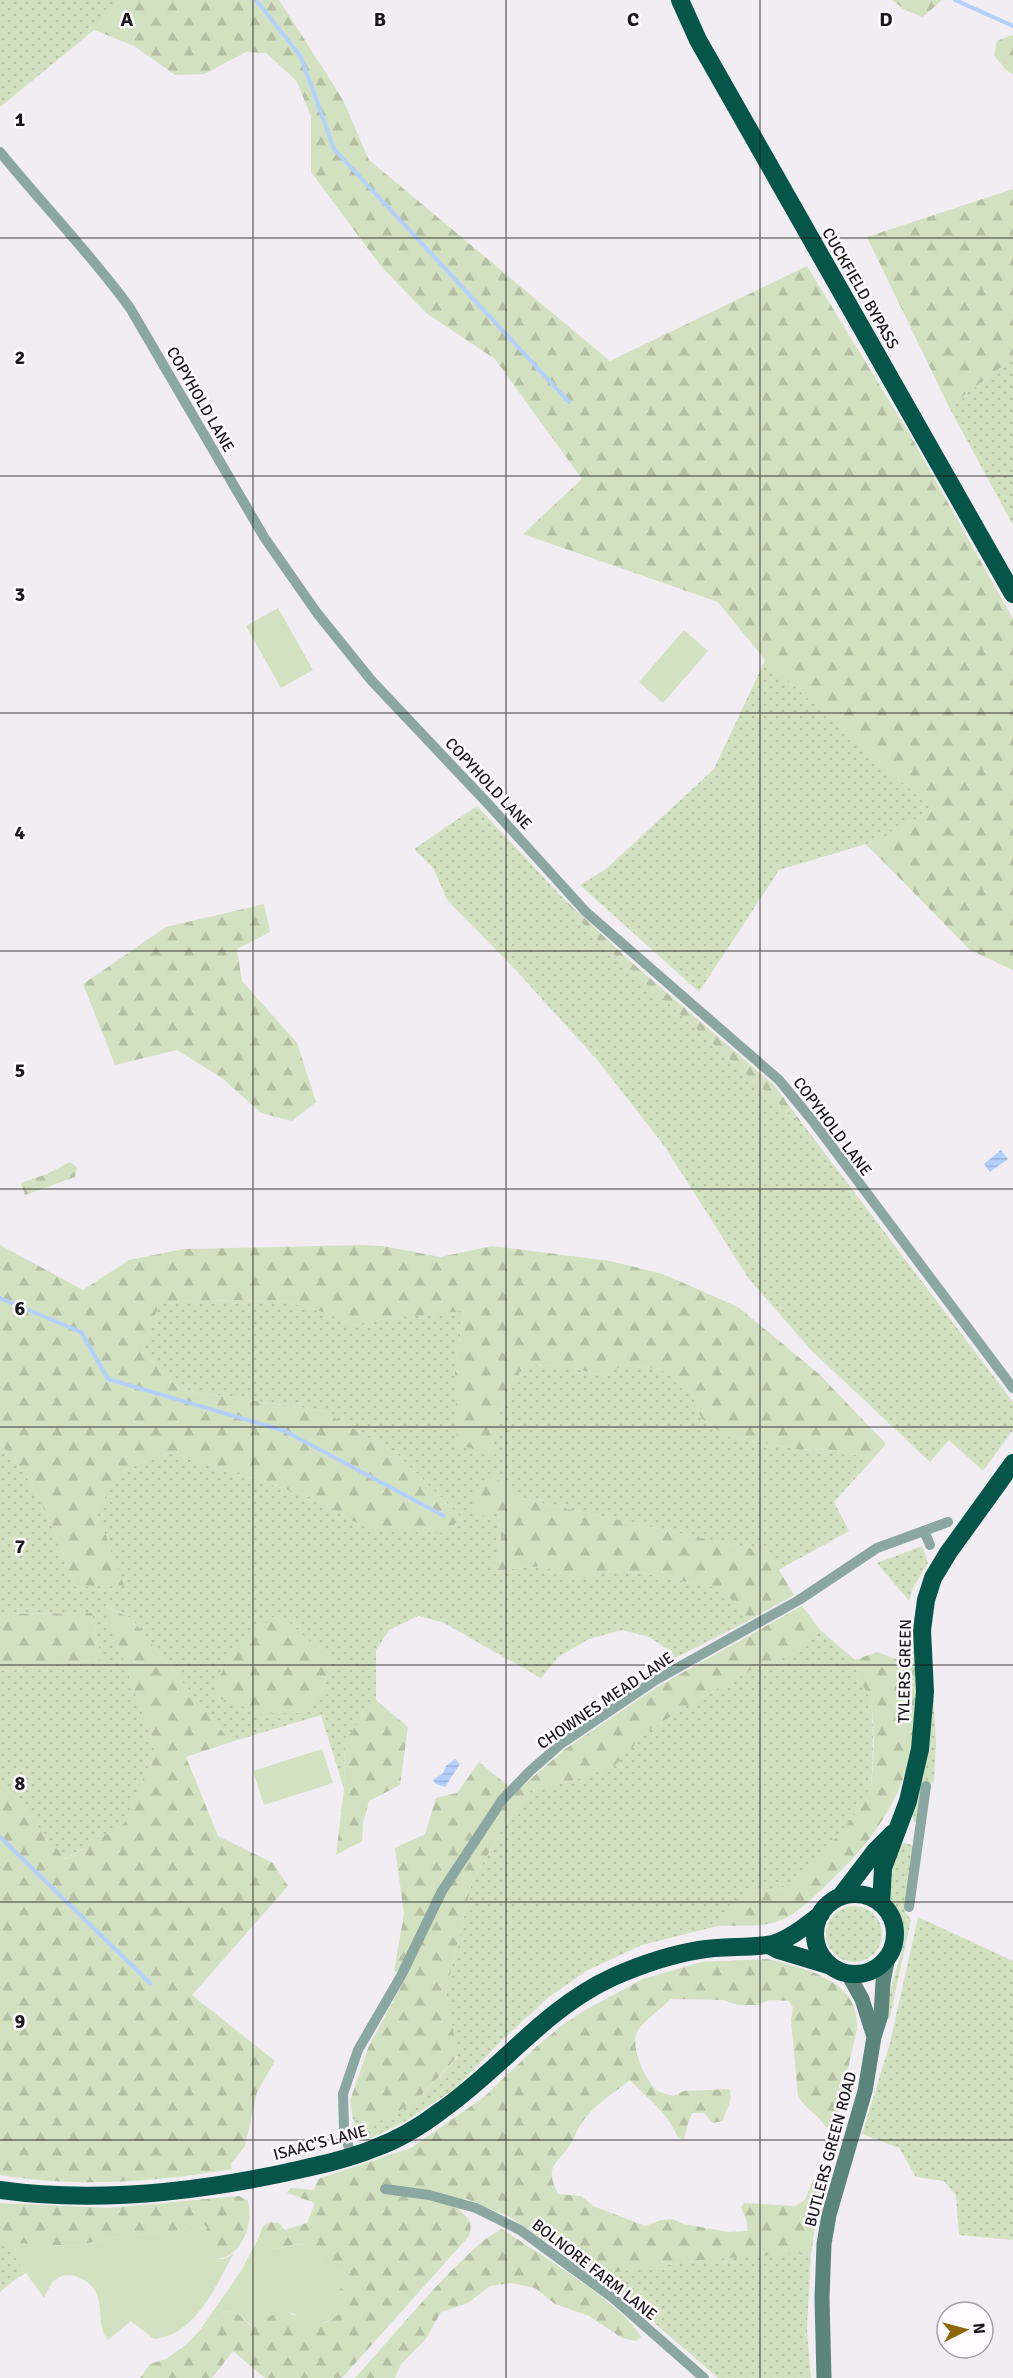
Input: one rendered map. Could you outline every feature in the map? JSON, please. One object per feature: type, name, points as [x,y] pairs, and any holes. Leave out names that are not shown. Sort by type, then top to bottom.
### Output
[{"type":"highway","name":"CUCKFIELD BYPASS","points":[[680,0],[698,40],[1013,594]]},
{"type":"highway","name":"TYLERS GREEN","points":[[881,1904],[880,1878],[914,1779],[923,1725],[925,1683],[922,1630],[926,1600],[933,1578],[948,1553],[1013,1463]]},
{"type":"highway","name":"TYLERS GREEN","points":[[840,1898],[876,1850],[897,1830]]},
{"type":"highway","points":[[861,1895],[881,1904],[894,1923],[894,1946],[888,1957],[871,1971],[839,1970],[823,1958],[816,1936],[821,1914],[840,1898],[861,1895]]},
{"type":"highway","name":"ISAAC'S LANE","points":[[0,2190],[58,2195],[186,2190],[254,2179],[351,2157],[412,2131],[441,2111],[472,2088],[546,2019],[570,2001],[610,1978],[639,1966],[699,1950],[769,1945],[806,1927],[821,1914]]},
{"type":"highway","name":"ISAAC'S LANE","points":[[769,1945],[839,1970]]},
{"type":"main road","name":"BUTLERS GREEN ROAD","points":[[824,2378],[822,2298],[824,2244],[829,2215],[865,2091],[874,2037],[881,2015],[883,1982],[888,1957]]},
{"type":"main road","name":"BUTLERS GREEN ROAD","points":[[839,1970],[862,1999],[874,2037]]},
{"type":"street","name":"COPYHOLD LANE","points":[[0,152],[45,208],[104,273],[130,308],[264,537],[317,613],[364,672],[586,912],[779,1080],[812,1120],[1013,1388]]},
{"type":"street","name":"CHOWNES MEAD LANE","points":[[351,2157],[344,2128],[343,2094],[358,2050],[401,1976],[442,1891],[502,1800],[562,1743],[654,1681],[799,1600],[877,1548],[948,1522]]},
{"type":"street","points":[[924,1531],[930,1545]]},
{"type":"street","points":[[909,1907],[927,1786]]},
{"type":"street","points":[[897,1830],[919,1840]]},
{"type":"street","name":"BOLNORE FARM LANE","points":[[386,2189],[429,2195],[476,2208],[520,2230],[613,2298],[704,2378]]},
{"type":"green space","points":[[0,0],[121,0],[94,30],[0,107]]},
{"type":"green space","points":[[121,0],[279,0],[342,98],[369,160],[610,361],[807,266],[910,435],[1013,619],[1013,970],[970,950],[866,844],[933,810],[765,660],[718,602],[523,534],[582,479],[495,359],[426,313],[380,265],[311,172],[311,116],[296,80],[266,53],[246,52],[204,74],[175,75],[134,46],[94,30]]},
{"type":"green space","points":[[892,0],[942,0],[923,17],[905,10]]},
{"type":"green space","points":[[1013,36],[1013,74],[1005,69],[994,55],[997,41]]},
{"type":"green space","points":[[1013,189],[1013,358],[949,407],[867,237]]},
{"type":"green space","points":[[1013,358],[1013,525],[949,407]]},
{"type":"green space","points":[[278,608],[313,670],[281,688],[246,626]]},
{"type":"green space","points":[[684,630],[708,651],[663,703],[639,682]]},
{"type":"green space","points":[[765,660],[933,810],[866,844],[779,870],[699,992],[580,885],[606,869],[714,769]]},
{"type":"green space","points":[[477,806],[563,898],[590,933],[805,1127],[1013,1402],[1013,1430],[983,1471],[949,1440],[930,1462],[811,1350],[749,1279],[665,1147],[599,1062],[513,967],[447,900],[434,869],[414,849]]},
{"type":"green space","points":[[563,898],[631,962],[774,1085],[805,1127],[590,933]]},
{"type":"green space","points":[[264,904],[270,932],[237,949],[242,981],[297,1043],[316,1102],[292,1121],[261,1113],[222,1078],[177,1050],[115,1065],[83,984],[166,927]]},
{"type":"green space","points":[[70,1162],[77,1167],[75,1177],[25,1195],[21,1183],[47,1174]]},
{"type":"green space","points":[[0,1245],[83,1290],[129,1260],[184,1249],[362,1245],[383,1246],[440,1257],[492,1246],[610,1261],[663,1274],[738,1307],[819,1374],[886,1444],[872,1460],[837,1450],[795,1449],[726,1436],[701,1418],[690,1390],[660,1369],[628,1365],[597,1375],[572,1367],[534,1365],[520,1372],[498,1416],[493,1455],[457,1444],[455,1370],[464,1311],[385,1319],[353,1325],[325,1313],[283,1300],[160,1301],[143,1352],[181,1390],[324,1411],[399,1456],[461,1517],[446,1533],[381,1531],[350,1520],[319,1500],[173,1453],[153,1458],[119,1473],[97,1511],[124,1586],[75,1587],[53,1529],[36,1493],[14,1459],[0,1444]]},
{"type":"green space","points":[[283,1300],[325,1313],[353,1325],[464,1310],[455,1370],[492,1455],[498,1416],[520,1372],[534,1365],[572,1367],[597,1375],[628,1365],[660,1369],[690,1390],[701,1418],[726,1436],[795,1449],[837,1450],[872,1460],[834,1502],[849,1531],[778,1570],[768,1552],[517,1498],[495,1477],[475,1488],[475,1517],[498,1512],[501,1538],[493,1571],[542,1566],[579,1580],[607,1571],[642,1573],[724,1589],[748,1621],[673,1659],[672,1652],[649,1637],[622,1630],[589,1639],[558,1657],[541,1678],[442,1622],[418,1616],[389,1630],[376,1650],[376,1700],[345,1740],[344,1789],[321,1715],[231,1742],[131,1618],[105,1606],[155,1750],[124,1825],[64,1859],[0,1779],[0,1671],[101,1659],[92,1613],[0,1614],[0,1444],[14,1459],[36,1493],[53,1529],[75,1587],[96,1511],[119,1473],[153,1458],[173,1453],[319,1500],[350,1520],[461,1517],[399,1456],[324,1411],[181,1390],[143,1352],[160,1301]],"holes":[[[311,1644],[332,1661],[321,1694]]]},
{"type":"green space","points":[[495,1476],[517,1498],[768,1552],[794,1595],[748,1621],[723,1589],[642,1573],[607,1571],[579,1580],[542,1566],[492,1571],[501,1538],[498,1512],[475,1517],[475,1488]]},
{"type":"green space","points":[[922,1546],[928,1563],[913,1588],[909,1601],[877,1563]]},
{"type":"green space","points":[[104,1606],[131,1618],[231,1742],[186,1757],[218,1836],[273,1863],[288,1886],[192,1995],[275,2061],[257,2092],[245,2146],[231,2164],[232,2169],[116,2182],[58,2181],[0,2175],[0,1779],[65,1859],[124,1824],[155,1750]]},
{"type":"green space","points":[[802,1606],[820,1630],[798,1652],[753,1669],[690,1704],[647,1732],[614,1766],[576,1780],[531,1790],[501,1831],[472,1882],[446,1992],[458,2056],[414,2103],[374,2124],[353,2119],[350,2101],[368,2048],[408,1974],[394,1971],[404,1914],[395,1848],[425,1834],[436,1798],[457,1793],[479,1762],[516,1792],[565,1749],[657,1687]]},
{"type":"green space","points":[[92,1613],[101,1659],[0,1671],[0,1614]]},
{"type":"green space","points":[[279,1613],[332,1661],[321,1694],[299,1713],[261,1714],[212,1695],[231,1652]]},
{"type":"green space","points":[[903,1619],[912,1620],[916,1684],[915,1731],[906,1769],[890,1808],[852,1859],[797,1911],[774,1923],[718,1926],[730,1905],[748,1890],[780,1889],[801,1874],[830,1845],[865,1800],[870,1791],[872,1773],[873,1720],[871,1703],[858,1674],[855,1660],[877,1652],[898,1660]]},
{"type":"green space","points":[[820,1630],[855,1660],[858,1674],[871,1703],[873,1720],[870,1791],[856,1813],[830,1845],[801,1874],[780,1889],[748,1890],[730,1906],[718,1926],[642,1945],[586,1971],[549,1997],[500,2042],[456,2088],[406,2121],[367,2140],[358,2135],[353,2119],[374,2124],[414,2103],[458,2057],[446,1992],[472,1882],[501,1831],[531,1790],[576,1780],[613,1766],[647,1732],[690,1704],[753,1669],[798,1652]]},
{"type":"green space","points":[[933,1694],[936,1741],[934,1782],[930,1784],[917,1822],[914,1822],[912,1816]]},
{"type":"green space","points":[[376,1700],[408,1727],[400,1785],[369,1801],[363,1823],[362,1841],[336,1855],[344,1789],[345,1740]]},
{"type":"green space","points":[[322,1749],[333,1783],[264,1805],[253,1771]]},
{"type":"green space","points":[[904,1843],[914,1848],[905,1912],[911,1920],[889,2021],[888,2002],[904,1931],[887,1885],[892,1865],[900,1846]]},
{"type":"green space","points":[[848,1906],[860,1906],[870,1910],[878,1918],[882,1934],[878,1950],[870,1958],[860,1962],[848,1962],[838,1958],[830,1950],[826,1940],[826,1928],[830,1918],[838,1910]]},
{"type":"green space","points":[[918,1917],[1013,1961],[1013,2240],[959,2235],[956,2196],[944,2181],[916,2177],[899,2148],[862,2134],[890,2043]]},
{"type":"green space","points":[[768,1959],[813,1972],[828,1979],[850,1998],[856,2012],[857,2029],[835,2126],[831,2129],[825,2126],[798,2096],[791,2020],[793,2008],[789,2001],[769,2000],[758,2005],[738,2005],[723,2000],[671,1999],[637,2032],[635,2046],[643,2071],[656,2090],[672,2096],[684,2091],[729,2089],[730,2102],[723,2121],[713,2123],[704,2113],[693,2113],[683,2140],[677,2136],[663,2113],[630,2080],[597,2105],[586,2117],[570,2145],[554,2166],[552,2177],[558,2194],[581,2196],[593,2206],[645,2226],[661,2220],[673,2219],[683,2224],[729,2232],[747,2231],[747,2222],[741,2207],[744,2203],[795,2206],[805,2200],[813,2180],[819,2181],[812,2252],[703,2260],[595,2275],[510,2217],[464,2198],[459,2210],[469,2221],[471,2228],[469,2236],[342,2378],[265,2378],[233,2351],[212,2378],[140,2378],[150,2364],[166,2359],[226,2311],[236,2312],[251,2326],[260,2325],[274,2312],[285,2311],[315,2325],[328,2322],[343,2310],[336,2296],[341,2287],[351,2279],[344,2272],[323,2264],[314,2245],[274,2249],[267,2246],[259,2237],[263,2226],[270,2222],[279,2223],[285,2230],[307,2223],[315,2203],[287,2193],[290,2188],[314,2190],[318,2179],[411,2148],[484,2097],[561,2026],[587,2009],[643,1979],[702,1962]]},
{"type":"green space","points":[[239,2196],[248,2201],[247,2230],[238,2247],[223,2258],[213,2259],[202,2248],[206,2227],[195,2222],[182,2230],[111,2238],[76,2246],[0,2243],[0,2203],[108,2208]]},
{"type":"green space","points":[[195,2222],[201,2222],[207,2227],[202,2248],[213,2259],[224,2259],[234,2253],[212,2293],[193,2318],[182,2328],[169,2335],[154,2339],[131,2321],[108,2340],[102,2325],[96,2292],[91,2285],[76,2276],[64,2275],[56,2279],[44,2298],[16,2259],[13,2243],[76,2246],[111,2238],[182,2230]]},
{"type":"green space","points":[[502,2229],[599,2295],[632,2324],[641,2337],[636,2341],[622,2338],[589,2316],[555,2304],[535,2288],[511,2283],[490,2286],[468,2303],[441,2312],[425,2340],[401,2364],[395,2378],[355,2378],[455,2267],[483,2241]]},
{"type":"green space","points":[[259,2237],[267,2246],[274,2249],[314,2245],[323,2264],[344,2272],[351,2280],[341,2287],[337,2295],[343,2310],[335,2317],[308,2331],[298,2327],[295,2314],[289,2312],[276,2313],[260,2325],[252,2326],[236,2312],[226,2311],[200,2330],[241,2271]]},
{"type":"green space","points":[[0,2243],[13,2243],[16,2259],[26,2273],[0,2292]]},
{"type":"green space","points":[[811,2251],[807,2330],[811,2378],[718,2378],[598,2274],[703,2260]]},
{"type":"water","points":[[1001,1150],[1008,1159],[990,1172],[984,1164]]},
{"type":"water","points":[[455,1759],[460,1764],[445,1787],[436,1784],[433,1780],[443,1773],[446,1766]]},
{"type":"waterway","points":[[256,0],[301,57],[334,149],[569,402]]},
{"type":"waterway","points":[[955,0],[1013,26]]},
{"type":"waterway","points":[[0,1298],[81,1332],[108,1379],[285,1431],[444,1516]]},
{"type":"waterway","points":[[0,1837],[150,1983]]}]
